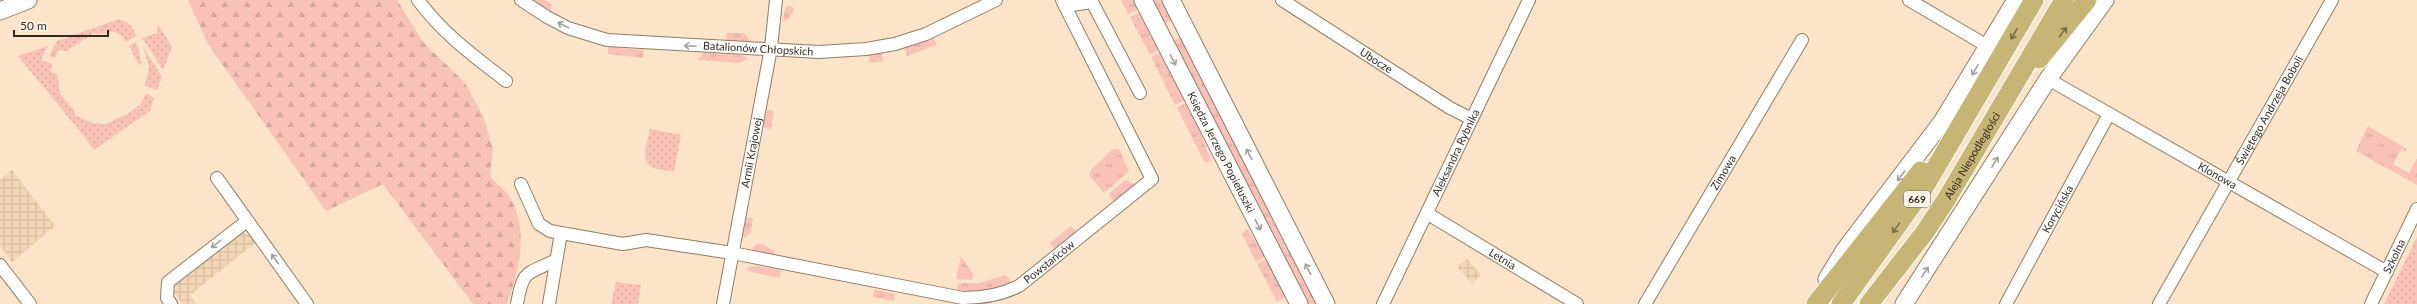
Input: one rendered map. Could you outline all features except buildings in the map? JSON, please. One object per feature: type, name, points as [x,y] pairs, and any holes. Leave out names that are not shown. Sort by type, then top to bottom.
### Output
[{"type":"main road","points":[[0,11],[28,0]]},
{"type":"main road","name":"Księdza Jerzego Popiełuszki","points":[[1143,0],[1298,304]]},
{"type":"main road","points":[[1171,0],[1326,304]]},
{"type":"main road","points":[[1812,304],[1844,251],[1942,122],[1989,47],[2016,0]]},
{"type":"main road","name":"669","points":[[1841,304],[1922,191],[2034,0]]},
{"type":"main road","name":"Aleja Niepodległości","points":[[1870,304],[1925,232],[2003,106],[2064,0]]},
{"type":"main road","points":[[2003,106],[2087,0]]},
{"type":"main road","points":[[1904,304],[2048,79],[2105,0]]},
{"type":"main road","points":[[1157,28],[1164,34],[1173,33],[1180,28],[1180,20]]},
{"type":"main road","points":[[1816,304],[1910,186],[1982,88]]},
{"type":"main road","points":[[1883,304],[1925,232]]},
{"type":"street","points":[[418,0],[445,32],[506,81]]},
{"type":"street","name":"Batalionów Chłopskich","points":[[521,0],[547,18],[568,28],[607,40],[695,46],[772,48],[819,52],[866,49],[895,44],[926,34],[996,0]]},
{"type":"street","name":"Armii Krajowej","points":[[723,304],[772,48],[776,0]]},
{"type":"street","name":"Ubocze","points":[[1282,0],[1450,108],[1472,119]]},
{"type":"street","name":"Aleksandra Rybnika","points":[[1383,304],[1428,214],[1528,0]]},
{"type":"street","points":[[1909,0],[1989,47]]},
{"type":"street","name":"Świętego Andrzeja Boboli","points":[[2159,304],[2227,181],[2332,0]]},
{"type":"street","points":[[1064,3],[1092,2],[1140,93]]},
{"type":"street","name":"Powstańców","points":[[732,254],[963,298],[982,298],[1006,292],[1019,286],[1152,179],[1064,3]]},
{"type":"street","name":"Zimowa","points":[[1645,304],[1802,40]]},
{"type":"street","name":"Klonowa","points":[[2048,79],[2387,272]]},
{"type":"street","name":"Korycińska","points":[[2006,304],[2109,114]]},
{"type":"street","points":[[217,178],[307,304]]},
{"type":"street","points":[[521,184],[539,224],[550,231],[624,244],[646,240],[732,254]]},
{"type":"street","name":"Szkolna","points":[[2371,304],[2417,209]]},
{"type":"street","name":"Letnia","points":[[1428,214],[1577,304]]},
{"type":"street","points":[[171,304],[167,298],[168,282],[247,220]]},
{"type":"street","points":[[549,304],[561,233]]},
{"type":"street","points":[[517,304],[521,280],[525,275],[556,260]]},
{"type":"street","points":[[0,265],[30,304]]},
{"type":"shaded area","points":[[12,170],[55,226],[12,262],[0,246],[0,180]]},
{"type":"shaded area","points":[[240,233],[250,233],[256,242],[190,295],[196,304],[183,304],[174,293],[175,285]]},
{"type":"shaded area","points":[[1467,259],[1481,275],[1472,283],[1457,267]]},
{"type":"green space","points":[[188,0],[397,0],[423,42],[465,83],[483,116],[493,148],[490,176],[509,196],[519,222],[521,236],[518,264],[507,304],[473,304],[383,184],[326,211],[208,44]]},
{"type":"green space","points":[[530,0],[545,0],[552,4],[549,12]]},
{"type":"green space","points":[[1121,0],[1134,0],[1139,9],[1128,14]]},
{"type":"green space","points":[[1151,0],[1164,0],[1173,20],[1164,24]]},
{"type":"green space","points":[[786,6],[793,7],[794,11],[789,19],[782,21]]},
{"type":"green space","points":[[1140,12],[1160,49],[1150,55],[1130,17]]},
{"type":"green space","points":[[119,19],[130,25],[136,36],[126,42],[118,33],[94,33],[66,51],[58,50],[55,58],[49,56],[57,41]]},
{"type":"green space","points":[[158,24],[172,47],[163,70],[142,38],[157,33]]},
{"type":"green space","points":[[726,33],[744,33],[750,41],[726,41]]},
{"type":"green space","points":[[1180,36],[1319,304],[1307,304],[1172,40],[1178,39]]},
{"type":"green space","points":[[934,38],[937,45],[907,56],[905,48]]},
{"type":"green space","points":[[136,42],[142,64],[139,65],[129,46]]},
{"type":"green space","points":[[48,46],[41,60],[53,64],[50,71],[57,74],[60,94],[75,111],[74,115],[92,123],[106,124],[129,113],[141,104],[146,93],[154,98],[150,111],[94,150],[18,56]]},
{"type":"green space","points":[[143,46],[162,77],[157,90],[145,86],[149,67]]},
{"type":"green space","points":[[608,47],[644,50],[643,58],[608,54]]},
{"type":"green space","points":[[1161,52],[1185,100],[1175,105],[1151,57]]},
{"type":"green space","points":[[704,53],[741,55],[748,58],[740,63],[697,60]]},
{"type":"green space","points":[[881,53],[883,61],[870,63],[869,58],[872,54]]},
{"type":"green space","points":[[1188,102],[1211,161],[1205,163],[1177,108]]},
{"type":"green space","points":[[767,110],[774,111],[771,129],[763,128]]},
{"type":"green space","points":[[2368,126],[2407,149],[2406,152],[2401,149],[2393,164],[2409,173],[2417,158],[2417,185],[2356,151]]},
{"type":"green space","points":[[650,129],[681,135],[674,171],[654,168],[649,165],[646,160],[645,154]]},
{"type":"green space","points":[[1113,149],[1119,149],[1129,171],[1104,193],[1089,175],[1091,170]]},
{"type":"green space","points":[[1125,180],[1134,184],[1114,201],[1109,194]]},
{"type":"green space","points":[[745,217],[753,218],[750,234],[744,238],[742,232]]},
{"type":"green space","points":[[1071,226],[1076,232],[1055,249],[1050,243]]},
{"type":"green space","points":[[1247,229],[1266,256],[1256,262],[1242,234]]},
{"type":"green space","points":[[2417,237],[2417,304],[2384,304]]},
{"type":"green space","points":[[757,244],[763,244],[775,252],[774,257],[751,250]]},
{"type":"green space","points":[[961,256],[973,274],[972,280],[956,279]]},
{"type":"green space","points":[[1267,259],[1287,296],[1277,302],[1257,264]]},
{"type":"green space","points":[[758,266],[781,270],[780,278],[747,271],[748,267]]},
{"type":"green space","points":[[1006,275],[1011,282],[991,290],[957,291],[958,283],[979,283]]},
{"type":"green space","points":[[616,282],[641,285],[638,304],[611,304]]},
{"type":"green space","points":[[874,289],[895,294],[894,301],[873,297]]}]
